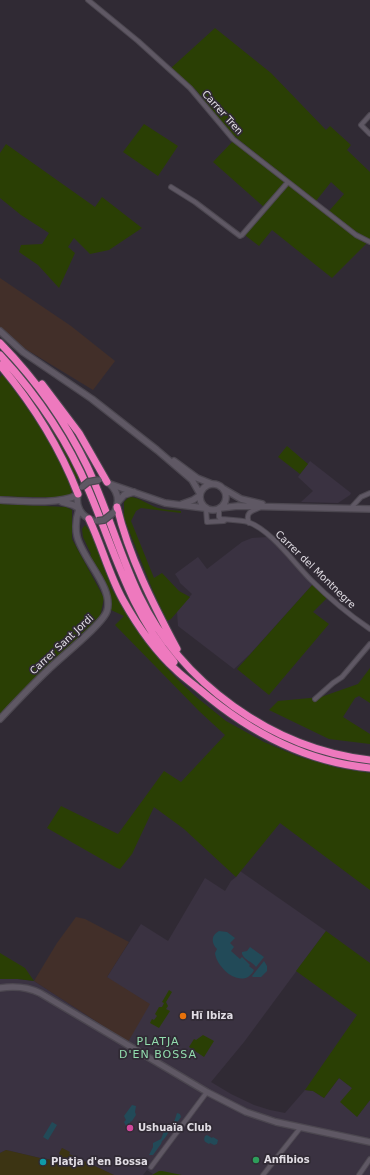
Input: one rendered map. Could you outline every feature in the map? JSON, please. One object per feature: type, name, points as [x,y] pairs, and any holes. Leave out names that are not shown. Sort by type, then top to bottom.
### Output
[{"type":"highway","points":[[0,343],[18,363],[52,407],[74,442],[87,466],[99,494],[139,596],[155,624],[185,664],[232,706],[253,720],[301,743],[348,757],[370,760]]},
{"type":"highway","points":[[0,355],[16,372],[39,401],[67,445],[89,490],[132,599],[150,630],[173,661],[198,689]]},
{"type":"highway","points":[[18,363],[30,371],[71,422],[109,483]]},
{"type":"highway","points":[[0,365],[22,394],[55,446],[72,478],[78,495]]},
{"type":"highway","points":[[116,508],[138,568],[163,622],[185,664]]},
{"type":"highway","points":[[91,519],[122,599],[132,616],[171,666],[227,712],[270,738],[319,758],[370,768]]},
{"type":"street","name":"Carrer Tren","points":[[88,0],[190,88],[233,139],[356,235],[370,242]]},
{"type":"street","points":[[370,116],[361,125],[370,134]]},
{"type":"street","points":[[171,188],[195,202],[240,236],[265,210],[288,182]]},
{"type":"street","points":[[0,331],[23,352],[92,398],[163,455],[197,478],[212,484],[216,484],[241,499],[274,506]]},
{"type":"street","points":[[170,460],[192,480],[200,495],[200,502],[205,508]]},
{"type":"street","points":[[79,508],[78,495],[82,487],[88,482],[99,480],[165,503],[205,508],[213,511],[238,506],[370,509]]},
{"type":"street","points":[[109,483],[116,490],[116,508]]},
{"type":"street","points":[[180,505],[194,500],[200,495],[204,487],[212,484]]},
{"type":"street","points":[[222,488],[226,496],[224,505],[220,509],[219,518],[228,520]]},
{"type":"street","points":[[76,532],[80,522],[91,519],[108,518],[124,495],[136,492]]},
{"type":"street","points":[[350,509],[361,498],[370,493]]},
{"type":"street","points":[[55,501],[68,499],[78,495]]},
{"type":"street","points":[[0,500],[55,501],[68,503],[79,508],[91,519]]},
{"type":"street","points":[[249,523],[248,516],[250,512],[263,507]]},
{"type":"street","name":"Carrer Sant Jordi","points":[[0,719],[48,669],[96,626],[106,612],[108,605],[106,591],[80,545],[76,532],[76,521],[79,508]]},
{"type":"street","name":"Carrer del Montnegre","points":[[205,508],[207,522],[228,520],[249,523],[263,532],[278,544],[310,579],[331,599],[370,629]]},
{"type":"street","points":[[315,699],[342,677],[370,644]]},
{"type":"street","points":[[0,988],[23,988],[40,993],[207,1092],[252,1115],[370,1142]]},
{"type":"street","points":[[151,1168],[207,1092]]},
{"type":"street","points":[[263,1175],[301,1127]]},
{"type":"street","points":[[358,1175],[370,1159]]},
{"type":"shaded area","points":[[0,278],[71,326],[115,361],[93,390],[24,348],[0,328]]},
{"type":"shaded area","points":[[310,461],[351,493],[350,495],[338,503],[301,502],[313,491],[298,477]]},
{"type":"shaded area","points":[[268,537],[313,584],[250,654],[234,669],[178,626],[177,611],[192,594],[180,583],[175,574],[198,557],[207,569],[242,542],[252,538]]},
{"type":"shaded area","points":[[240,871],[326,931],[244,1042],[211,1082],[254,1105],[285,1113],[305,1090],[313,1091],[324,1098],[339,1078],[352,1088],[357,1117],[370,1100],[370,1175],[152,1175],[153,1174],[147,1170],[143,1175],[114,1175],[68,1154],[69,1152],[62,1148],[59,1161],[6,1150],[0,1153],[0,979],[34,981],[128,1042],[107,977],[141,924],[168,941],[205,878],[225,891]]},
{"type":"shaded area","points":[[76,917],[85,919],[129,942],[107,977],[150,1004],[128,1042],[34,981],[57,943]]},
{"type":"green space","points":[[215,28],[271,73],[326,130],[330,126],[351,145],[347,150],[370,172],[370,240],[355,231],[329,211],[344,194],[331,182],[316,201],[229,132],[196,90],[171,68]]},
{"type":"green space","points":[[144,124],[178,146],[158,176],[123,152]]},
{"type":"green space","points":[[233,141],[285,182],[265,208],[213,162]]},
{"type":"green space","points":[[6,144],[95,207],[102,197],[142,228],[109,250],[90,254],[74,238],[68,247],[75,253],[59,288],[38,265],[19,252],[21,245],[42,244],[49,233],[21,215],[0,198],[0,153]]},
{"type":"green space","points":[[288,185],[367,243],[332,278],[272,230],[259,246],[245,234]]},
{"type":"green space","points":[[0,361],[13,374],[44,418],[66,453],[79,478],[75,480]]},
{"type":"green space","points":[[3,374],[53,448],[62,464],[72,494],[59,497],[0,496],[0,377]]},
{"type":"green space","points":[[287,446],[308,464],[300,474],[278,457]]},
{"type":"green space","points":[[129,497],[137,498],[154,507],[181,511],[181,513],[141,508],[136,511],[131,521],[154,578],[162,573],[179,591],[190,597],[171,619],[167,621],[153,591],[124,518],[124,502]]},
{"type":"green space","points":[[0,504],[66,507],[72,510],[72,539],[104,598],[100,617],[46,667],[0,716]]},
{"type":"green space","points":[[85,525],[89,530],[91,529],[101,557],[100,558],[111,585],[110,586],[127,617],[161,662],[195,696],[226,721],[264,742],[297,756],[338,768],[370,773],[370,890],[280,823],[236,877],[184,829],[154,807],[132,854],[120,869],[47,828],[61,806],[118,834],[164,771],[181,782],[225,735],[199,711],[115,625],[124,616],[111,610],[108,588],[90,555],[91,554],[83,537],[82,529]]},
{"type":"green space","points":[[313,584],[327,598],[313,612],[329,624],[269,695],[237,669]]},
{"type":"green space","points":[[370,668],[370,703],[359,696],[355,698],[343,717],[370,734],[370,744],[329,739],[269,710],[278,701],[321,697],[358,684]]},
{"type":"green space","points":[[326,931],[370,963],[370,1100],[357,1117],[340,1102],[352,1088],[339,1078],[324,1098],[313,1091],[305,1090],[357,1015],[296,971]]},
{"type":"green space","points":[[0,953],[25,968],[34,981],[0,979]]},
{"type":"green space","points":[[169,990],[172,992],[166,1002],[168,1006],[166,1009],[170,1011],[159,1028],[150,1023],[152,1019],[154,1020],[157,1016],[155,1014],[159,1007],[162,1007],[164,1003],[162,1002]]},
{"type":"green space","points":[[203,1035],[214,1041],[204,1057],[189,1047],[194,1039],[196,1040]]},
{"type":"green space","points":[[162,1171],[182,1175],[152,1175]]},
{"type":"sand","name":"Platja d'en Bossa","points":[[62,1148],[70,1152],[69,1154],[114,1175],[0,1175],[0,1153],[6,1150],[59,1161],[61,1157],[59,1153]]},
{"type":"water","points":[[219,931],[227,932],[235,938],[230,943],[234,947],[231,951],[240,959],[242,957],[254,970],[248,977],[237,978],[222,968],[216,958],[215,953],[217,949],[213,942],[214,935]]},
{"type":"water","points":[[250,947],[264,957],[256,967],[242,954],[242,952],[247,951]]},
{"type":"water","points":[[264,961],[267,966],[267,971],[261,977],[253,977],[252,976]]},
{"type":"water","points":[[132,1105],[136,1106],[136,1115],[127,1128],[124,1122],[126,1120],[124,1116]]},
{"type":"water","points":[[177,1113],[180,1114],[180,1119],[170,1130],[153,1155],[149,1155],[153,1147],[153,1143],[161,1139],[166,1126],[170,1126],[173,1123]]},
{"type":"water","points":[[52,1122],[57,1125],[48,1140],[43,1137]]},
{"type":"water","points":[[207,1135],[218,1140],[217,1144],[214,1145],[205,1142],[204,1138]]},
{"type":"place","name":"Hï Ibiza","points":[[183,1016]]},
{"type":"place","name":"Ushuaïa Club","points":[[130,1128]]},
{"type":"place","name":"Anfibios","points":[[256,1160]]},
{"type":"place","name":"Platja d'en Bossa","points":[[43,1162]]},
{"type":"district","name":"PLATJA D'EN BOSSA","points":[[158,1048]]}]
